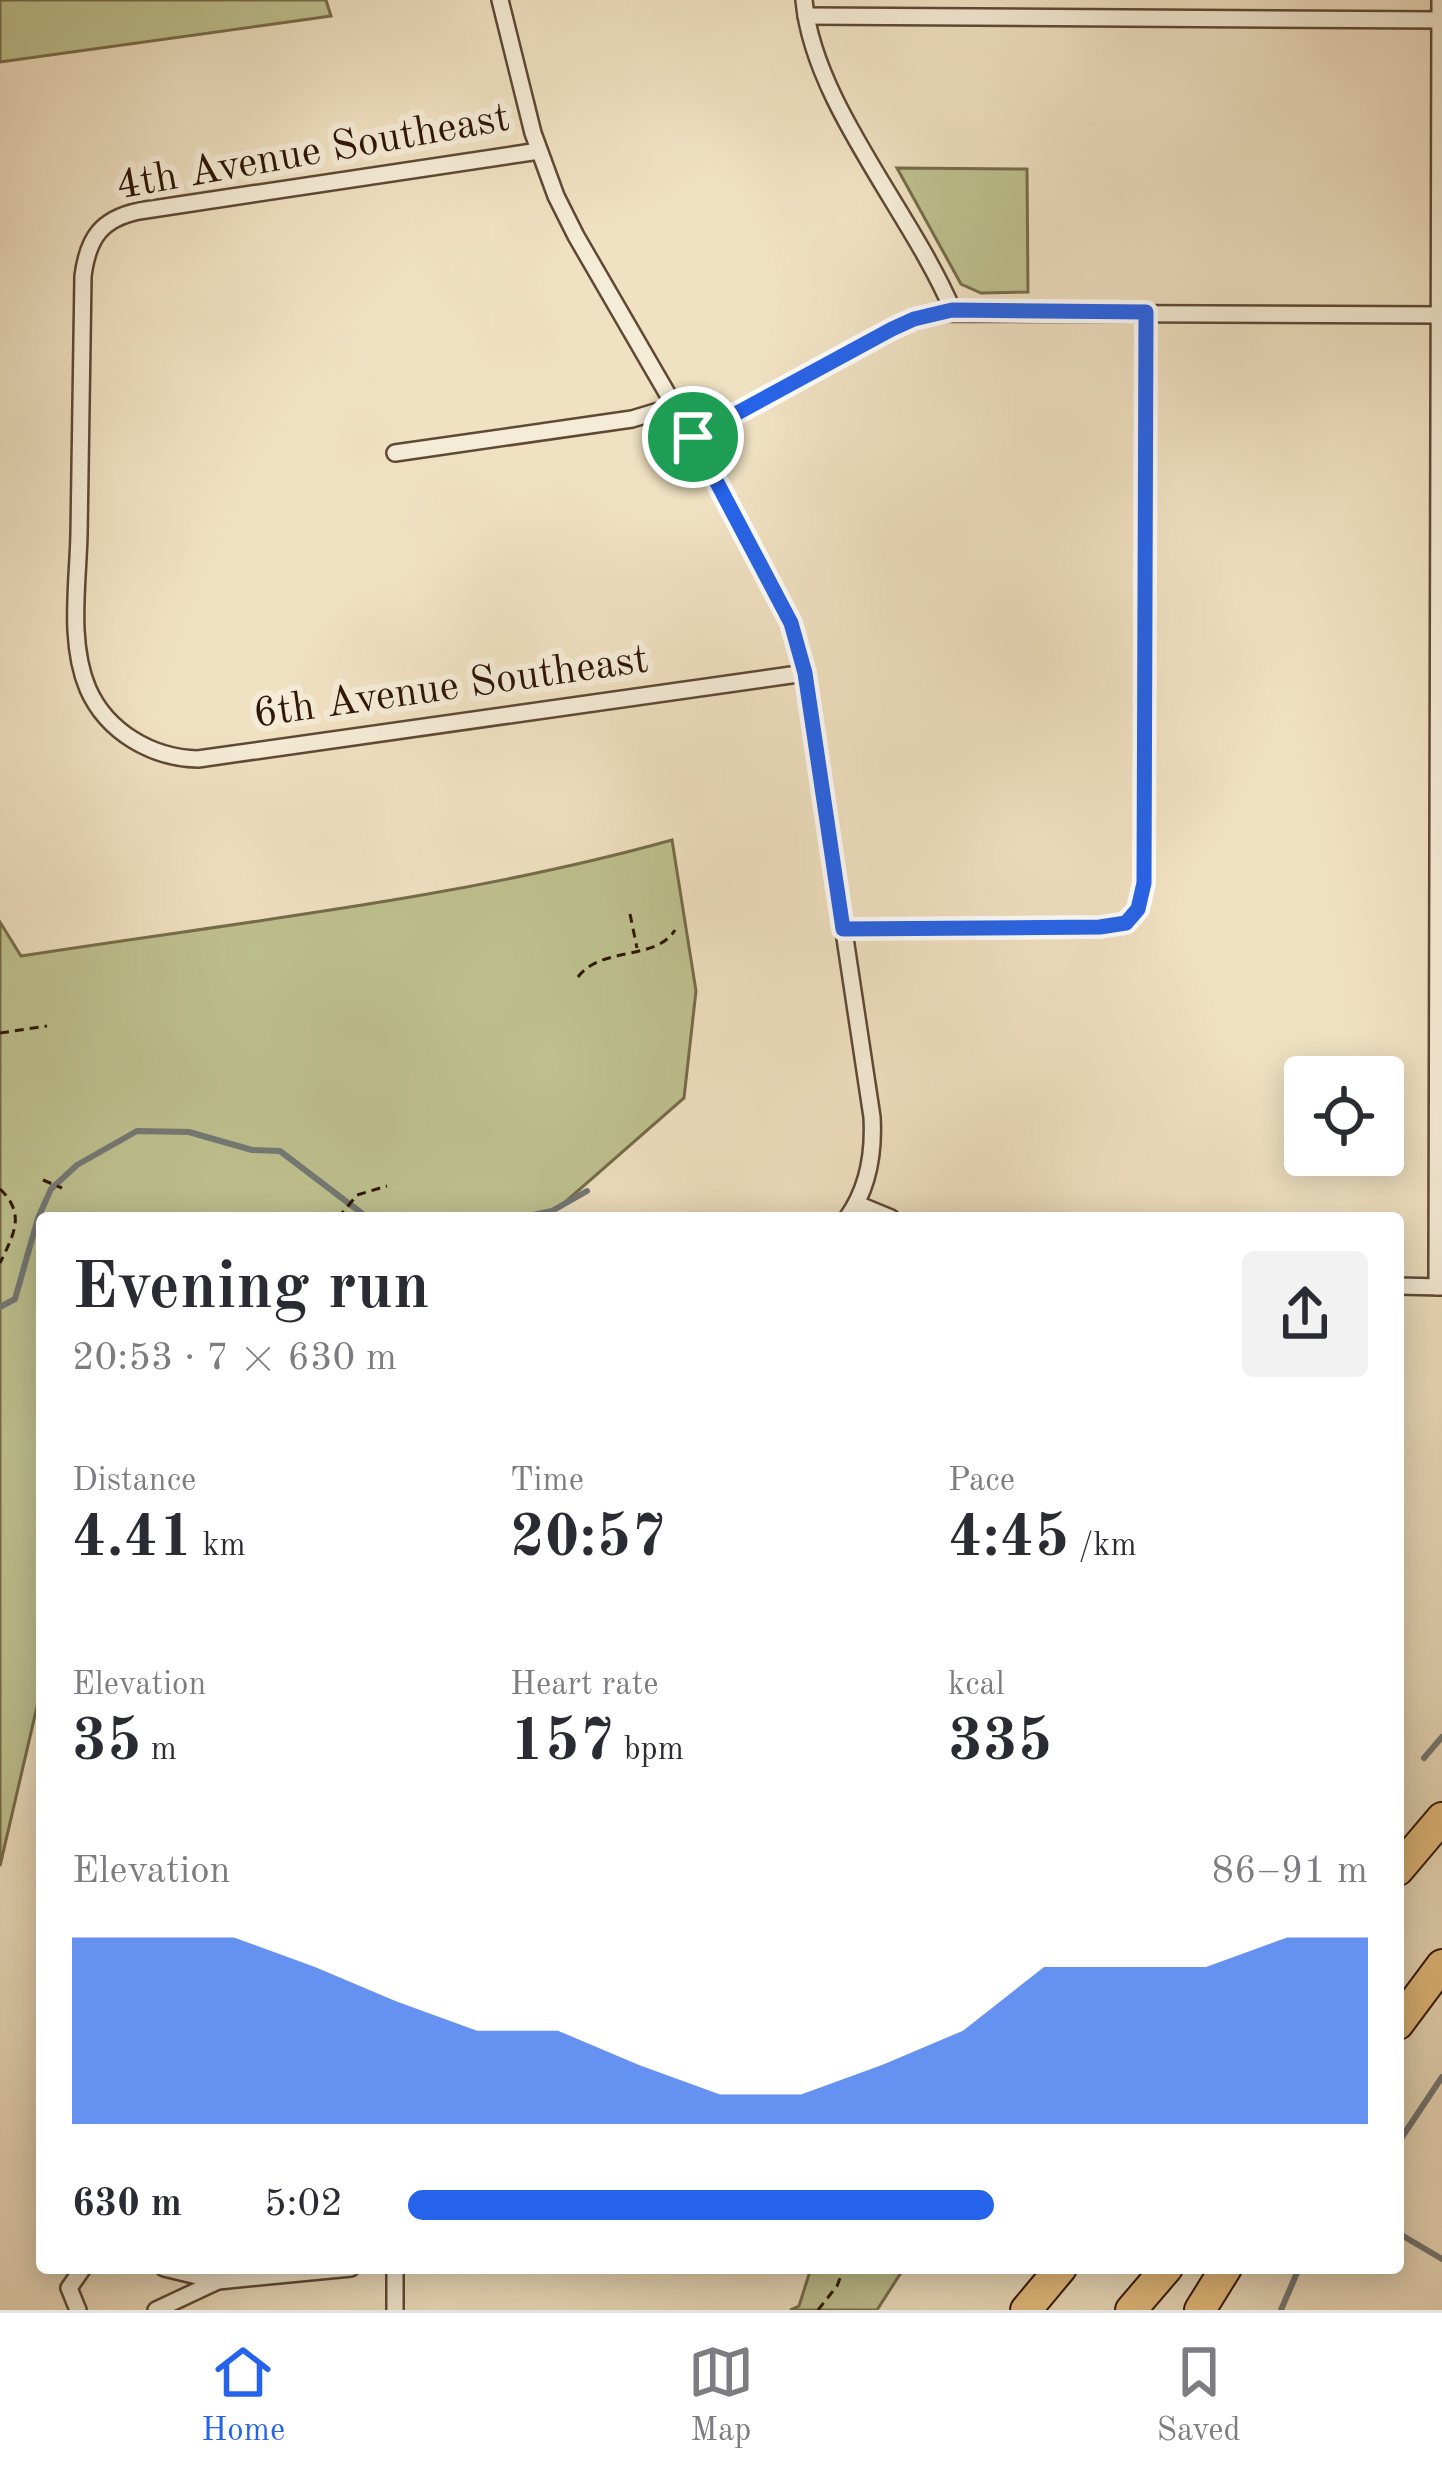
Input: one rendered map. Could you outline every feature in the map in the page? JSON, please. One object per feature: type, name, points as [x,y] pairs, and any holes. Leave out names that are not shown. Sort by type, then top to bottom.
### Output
[{"type":"highway","points":[[1404,1863],[1442,1818]]},
{"type":"highway","points":[[1404,1989],[1442,1944]]},
{"type":"highway","points":[[1404,2016],[1442,1965]]},
{"type":"highway","points":[[1026,2310],[1056,2274]]},
{"type":"highway","points":[[1131,2310],[1161,2274]]},
{"type":"highway","points":[[1200,2310],[1222,2274]]},
{"type":"street","points":[[500,0],[539,151],[576,236],[693,437],[791,623],[805,673],[873,1127],[870,1163],[852,1211]]},
{"type":"street","points":[[1404,1286],[1439,1287],[1441,0]]},
{"type":"street","points":[[952,310],[827,82],[805,8],[1440,20]]},
{"type":"street","name":"4th Avenue Southeast","points":[[114,726],[89,690],[77,632],[83,276],[87,251],[99,227],[139,211],[539,151]]},
{"type":"street","points":[[693,437],[892,329],[952,310],[1441,315]]},
{"type":"street","points":[[843,929],[1100,927],[1126,923],[1134,916],[1144,883],[1146,312]]},
{"type":"street","points":[[395,453],[632,419],[674,406]]},
{"type":"street","name":"6th Avenue Southeast","points":[[114,726],[148,748],[198,759],[805,673]]},
{"type":"street","points":[[78,2310],[69,2288],[79,2274]]},
{"type":"street","points":[[189,2274],[218,2281],[289,2274]]},
{"type":"street","points":[[395,2274],[395,2310]]},
{"type":"street","points":[[156,2310],[218,2281]]},
{"type":"path","points":[[630,914],[637,950]]},
{"type":"path","points":[[578,977],[594,960],[666,941],[675,930]]},
{"type":"path","points":[[0,1033],[47,1026]]},
{"type":"path","points":[[43,1180],[62,1188]]},
{"type":"path","points":[[345,1212],[357,1195],[387,1186]]},
{"type":"path","points":[[0,1189],[16,1209],[17,1219],[0,1262]]},
{"type":"path","points":[[818,2310],[842,2274]]},
{"type":"green space","points":[[0,0],[326,0],[331,16],[0,62]]},
{"type":"green space","points":[[897,168],[1027,169],[1028,292],[981,293],[961,284]]},
{"type":"green space","points":[[672,840],[696,991],[684,1098],[554,1212],[36,1212],[36,1711],[0,1866],[0,922],[21,956],[430,894]]},
{"type":"green space","points":[[809,2274],[900,2274],[877,2310],[790,2310],[799,2306]]},
{"type":"waterway","points":[[41,1212],[51,1189],[77,1165],[137,1131],[189,1132],[252,1150],[280,1151],[360,1212]]},
{"type":"waterway","points":[[547,1212],[587,1191]]},
{"type":"waterway","points":[[0,1307],[15,1299],[36,1225]]},
{"type":"waterway","points":[[1424,1758],[1442,1737]]},
{"type":"waterway","points":[[1404,2134],[1442,2077]]},
{"type":"waterway","points":[[1404,2237],[1442,2259]]},
{"type":"waterway","points":[[1281,2310],[1296,2274]]},
{"type":"route","points":[[1146,312],[1144,883],[1134,916],[1126,923],[1100,927],[843,929],[796,635],[693,437],[892,329],[935,313],[1146,312]]}]
